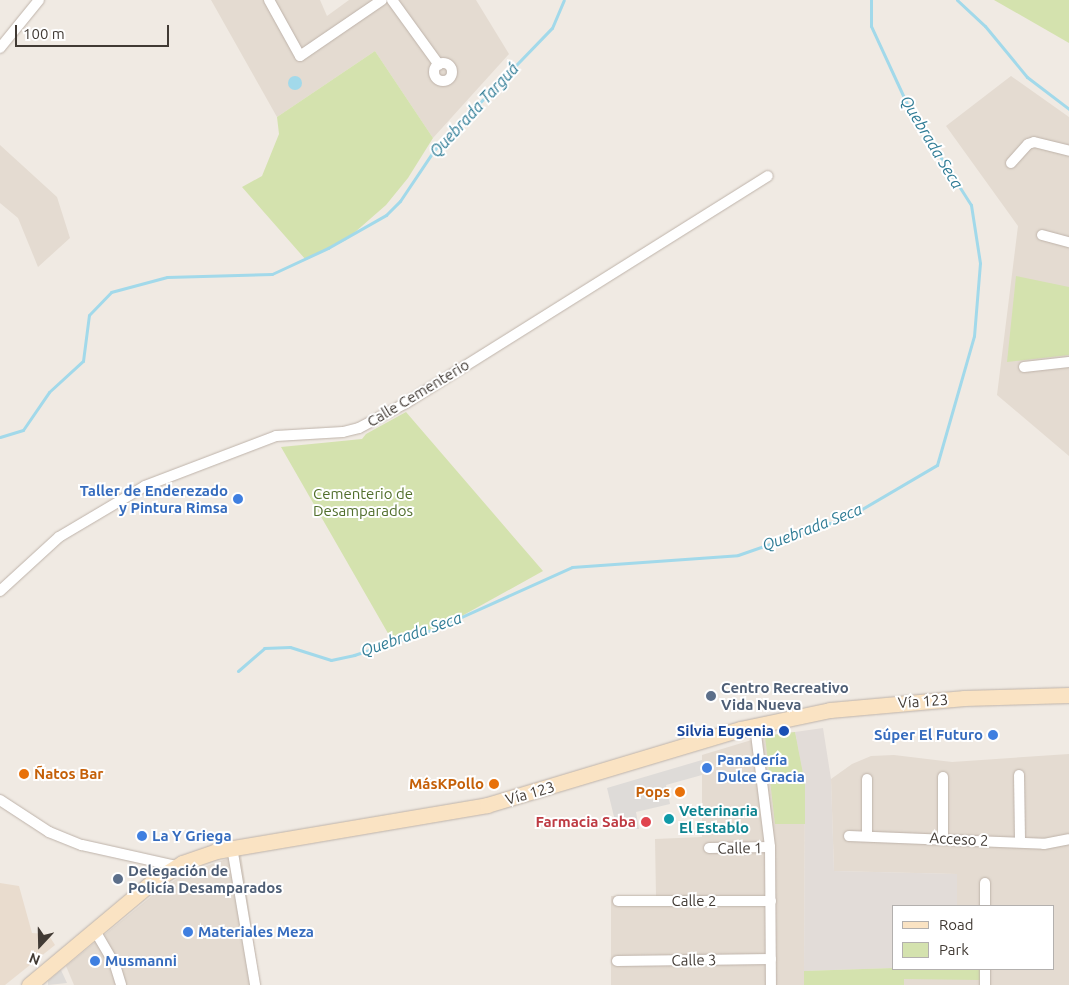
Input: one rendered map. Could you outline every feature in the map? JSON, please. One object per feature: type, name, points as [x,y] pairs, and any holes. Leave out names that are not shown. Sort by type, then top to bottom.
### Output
[{"type":"main road","name":"Vía 123","points":[[29,985],[94,929],[176,866],[232,847],[487,805],[755,726],[873,704],[1069,695]]},
{"type":"street","points":[[0,48],[39,0]]},
{"type":"street","points":[[269,0],[300,56],[382,0]]},
{"type":"street","points":[[392,0],[439,64]]},
{"type":"street","points":[[1011,163],[1028,144],[1034,142],[1069,151]]},
{"type":"street","name":"Calle Cementerio","points":[[0,591],[59,537],[144,486],[276,436],[343,432],[360,428],[406,403],[768,176]]},
{"type":"street","points":[[1042,235],[1069,242]]},
{"type":"street","points":[[1024,367],[1069,362]]},
{"type":"street","points":[[755,726],[770,847],[771,985]]},
{"type":"street","points":[[1019,774],[1020,842]]},
{"type":"street","points":[[943,777],[943,838]]},
{"type":"street","points":[[867,779],[867,836]]},
{"type":"street","points":[[0,800],[49,832],[82,845],[176,866]]},
{"type":"street","name":"Acceso 2","points":[[849,836],[943,838],[1044,844],[1069,839]]},
{"type":"street","points":[[232,847],[255,985]]},
{"type":"street","name":"Calle 1","points":[[709,848],[770,847]]},
{"type":"street","points":[[985,883],[986,905]]},
{"type":"street","name":"Calle 2","points":[[618,901],[771,901]]},
{"type":"street","points":[[94,929],[115,965],[122,985]]},
{"type":"street","name":"Calle 3","points":[[617,961],[771,959]]},
{"type":"street","points":[[985,970],[985,985]]},
{"type":"shaded area","points":[[211,0],[320,0],[327,16],[349,0],[476,0],[509,54],[433,138],[375,51],[277,117]]},
{"type":"shaded area","points":[[1011,76],[1069,117],[1069,456],[997,395],[1018,226],[946,126]]},
{"type":"shaded area","points":[[0,145],[57,197],[70,238],[38,267],[18,218],[0,203]]},
{"type":"shaded area","points":[[823,728],[831,779],[834,871],[957,874],[957,905],[892,905],[892,968],[804,971],[805,785],[795,732]]},
{"type":"shaded area","points":[[795,732],[805,784],[804,971],[1054,970],[1054,905],[957,905],[957,874],[834,871],[831,779],[852,764],[871,756],[894,755],[952,762],[1069,754],[1069,985],[611,985],[611,896],[656,896],[655,839],[702,837],[702,755],[765,736]]},
{"type":"shaded area","points":[[702,760],[702,775],[666,785],[670,804],[636,812],[639,829],[617,829],[607,788]]},
{"type":"shaded area","points":[[241,854],[260,985],[74,985],[66,966],[158,891],[186,873]]},
{"type":"shaded area","points":[[0,883],[19,886],[32,933],[48,934],[55,945],[5,985],[0,985]]},
{"type":"shaded area","points":[[61,970],[67,983],[48,985],[48,981]]},
{"type":"green space","points":[[994,0],[1069,0],[1069,43]]},
{"type":"green space","points":[[375,51],[433,138],[408,178],[386,205],[346,240],[306,260],[242,187],[262,176],[279,134],[277,117]]},
{"type":"green space","points":[[1016,276],[1069,287],[1069,355],[1007,362]]},
{"type":"green space","name":"Cementerio de Desamparados","points":[[406,412],[543,571],[442,627],[393,642],[281,447],[362,439],[366,434]]},
{"type":"green space","points":[[795,732],[805,784],[805,824],[775,824],[765,736]]},
{"type":"green space","points":[[892,968],[892,970],[980,970],[980,980],[904,979],[904,985],[804,985],[804,971]]},
{"type":"water","points":[[292,76],[298,76],[302,83],[298,90],[292,90],[288,86],[288,80]]},
{"type":"waterway","name":"Quebrada Targuá","points":[[0,437],[23,430],[49,392],[83,361],[89,315],[111,292],[167,277],[272,274],[328,248],[386,215],[400,201],[435,149],[552,28],[564,0]]},
{"type":"waterway","name":"Quebrada Seca","points":[[238,671],[264,648],[290,647],[331,660],[354,655],[437,628],[572,567],[738,555],[850,516],[937,465],[974,336],[980,263],[971,205],[907,104],[871,26],[871,0]]},
{"type":"waterway","name":"Quebrada Seca","points":[[957,0],[985,26],[1027,77],[1069,109]]},
{"type":"place","name":"Taller de Enderezado y Pintura Rimsa","points":[[238,499]]},
{"type":"place","name":"Centro Recreativo Vida Nueva","points":[[711,696]]},
{"type":"place","name":"Silvia Eugenia","points":[[784,731]]},
{"type":"place","name":"Súper El Futuro","points":[[993,735]]},
{"type":"place","name":"Panadería Dulce Gracia","points":[[707,768]]},
{"type":"place","name":"Ñatos Bar","points":[[24,774]]},
{"type":"place","name":"MásKPollo","points":[[494,784]]},
{"type":"place","name":"Pops","points":[[680,792]]},
{"type":"place","name":"Veterinaria El Establo","points":[[669,819]]},
{"type":"place","name":"Farmacia Saba","points":[[646,822]]},
{"type":"place","name":"La Y Griega","points":[[142,836]]},
{"type":"place","name":"Delegación de Policía Desamparados","points":[[118,879]]},
{"type":"place","name":"Materiales Meza","points":[[188,932]]},
{"type":"place","name":"Musmanni","points":[[95,961]]}]
